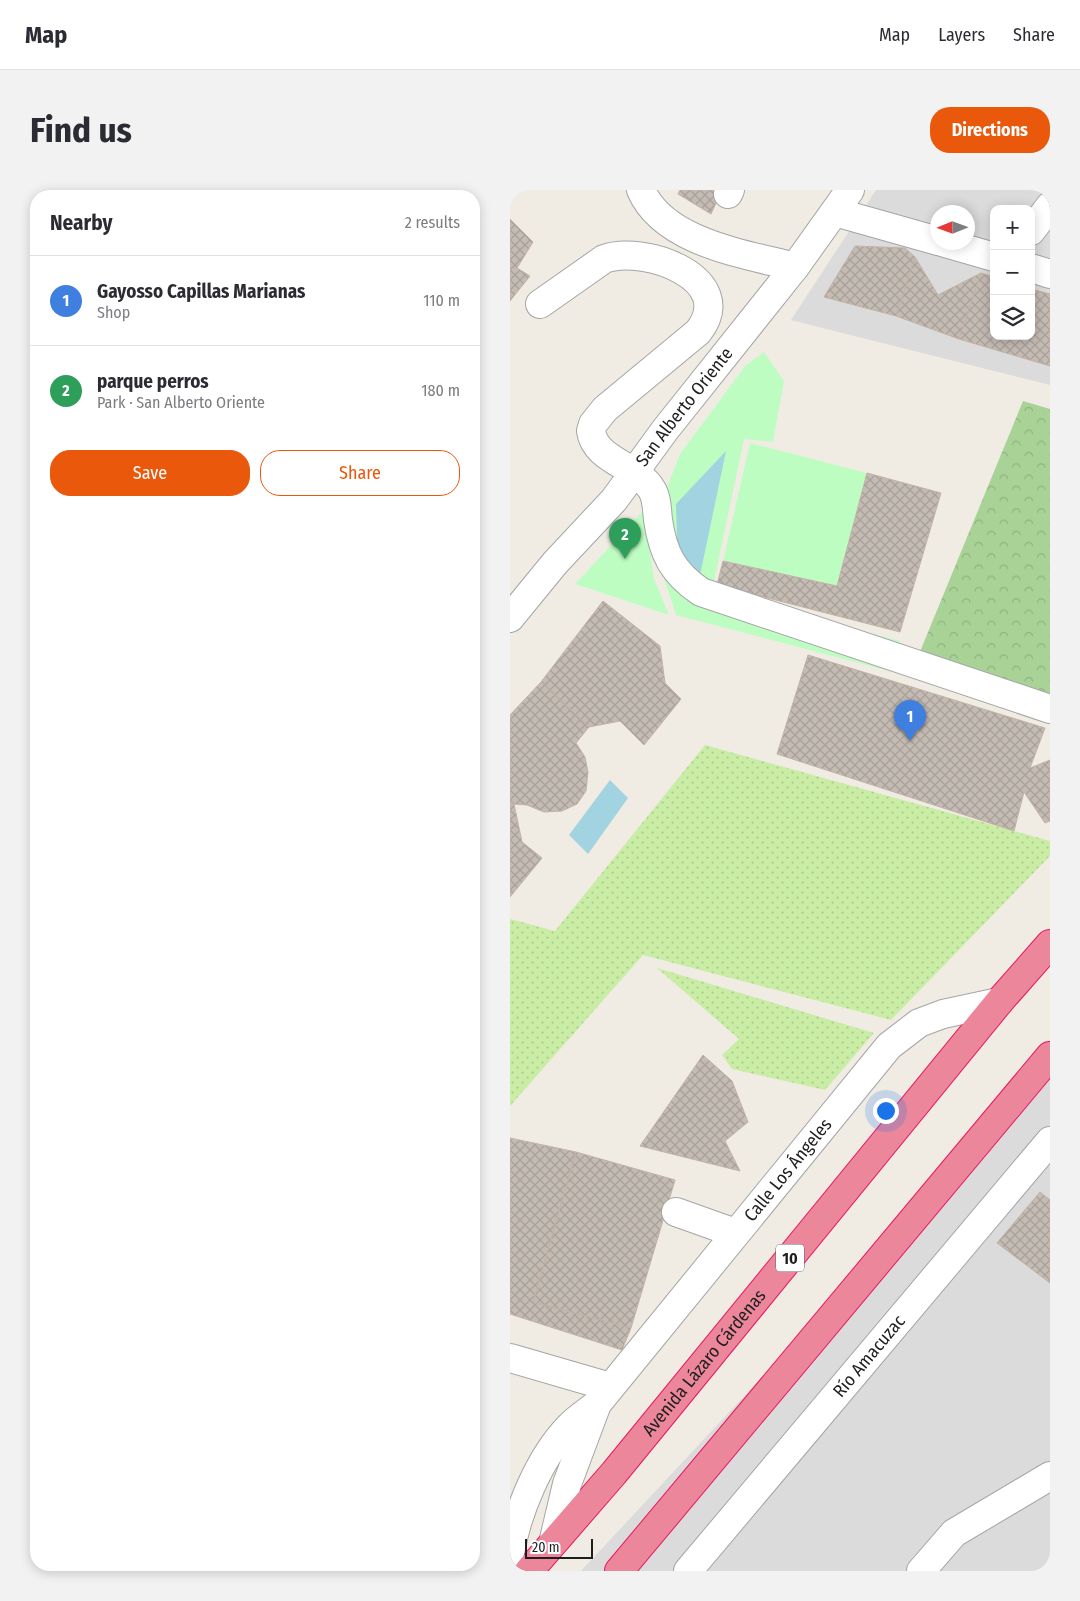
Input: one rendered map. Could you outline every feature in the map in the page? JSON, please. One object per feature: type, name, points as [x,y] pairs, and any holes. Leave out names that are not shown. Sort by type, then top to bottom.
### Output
[{"type":"highway","name":"Avenida Lázaro Cárdenas","points":[[529,1571],[614,1473],[999,1002],[1050,944]]},
{"type":"highway","points":[[619,1571],[1050,1056]]},
{"type":"street","points":[[641,190],[656,211],[676,228],[698,240],[795,267]]},
{"type":"street","name":"San Alberto Oriente","points":[[510,618],[555,563],[614,500],[665,430],[795,267],[850,190]]},
{"type":"street","points":[[1035,226],[1050,206]]},
{"type":"street","points":[[835,212],[930,239]]},
{"type":"street","points":[[970,250],[990,256]]},
{"type":"street","points":[[540,304],[604,259],[614,255],[650,257],[692,276],[704,288],[709,300],[705,323],[698,332],[605,409],[593,424],[592,436],[599,448],[635,473],[653,491],[665,551],[672,566],[683,580],[701,592],[1050,709]]},
{"type":"street","points":[[1035,269],[1050,274]]},
{"type":"street","name":"Calle Los Ángeles","points":[[554,1540],[567,1484],[604,1396],[889,1046],[919,1023],[943,1014],[999,1002]]},
{"type":"street","name":"Río Amacuzac","points":[[688,1571],[1050,1141]]},
{"type":"street","points":[[676,1212],[735,1233]]},
{"type":"street","points":[[510,1358],[604,1396],[568,1427],[548,1454],[523,1504],[514,1530],[510,1553]]},
{"type":"street","points":[[920,1571],[954,1533],[1050,1476]]},
{"type":"shaded area","points":[[876,190],[1050,190],[1050,385],[791,320]]},
{"type":"shaded area","points":[[1050,1068],[1050,1571],[581,1571]]},
{"type":"green space","points":[[764,352],[784,381],[773,442],[744,439],[712,591],[900,641],[893,672],[676,615],[662,572],[660,506],[680,454],[746,365]]},
{"type":"green space","points":[[1023,401],[1050,409],[1050,706],[917,659]]},
{"type":"green space","points":[[750,443],[867,473],[837,586],[723,561]]},
{"type":"green space","points":[[644,510],[654,579],[669,615],[575,584]]},
{"type":"green space","points":[[705,745],[1050,841],[1050,856],[891,1020],[643,955],[510,1106],[510,919],[555,931]]},
{"type":"green space","points":[[657,968],[874,1033],[825,1090],[732,1069],[722,1055],[739,1039]]},
{"type":"water","points":[[726,451],[698,585],[678,568],[676,504]]},
{"type":"water","points":[[610,780],[628,798],[588,854],[569,835]]},
{"type":"building","points":[[680,190],[722,190],[711,214],[678,194]]},
{"type":"building","points":[[510,219],[533,242],[517,268],[530,276],[510,301]]},
{"type":"building","points":[[855,246],[905,248],[915,257],[896,316],[824,297]]},
{"type":"building","points":[[915,257],[938,295],[981,273],[959,339],[896,316]]},
{"type":"building","points":[[981,273],[990,276],[990,340],[1035,340],[1035,290],[1050,294],[1050,366],[959,339]]},
{"type":"building","points":[[867,473],[941,493],[900,632],[717,585],[723,561],[837,586]]},
{"type":"building","points":[[603,601],[660,646],[665,683],[681,699],[644,745],[620,721],[589,727],[541,682]]},
{"type":"building","points":[[808,655],[1045,728],[1030,768],[1050,760],[1050,821],[1045,823],[1024,792],[1014,831],[777,754]]},
{"type":"building","points":[[541,682],[589,727],[576,743],[585,757],[588,772],[586,791],[577,804],[562,811],[544,812],[527,805],[514,804],[510,801],[510,715]]},
{"type":"building","points":[[510,801],[514,804],[522,842],[542,858],[510,897]]},
{"type":"building","points":[[703,1055],[732,1081],[748,1122],[725,1141],[740,1171],[640,1146]]},
{"type":"building","points":[[510,1138],[576,1152],[533,1302],[631,1328],[622,1350],[510,1314]]},
{"type":"building","points":[[576,1152],[675,1180],[631,1328],[533,1302]]},
{"type":"building","points":[[1040,1192],[1050,1200],[1050,1283],[997,1243]]},
{"type":"place","name":"parque perros","points":[[625,559]]},
{"type":"place","name":"Gayosso Capillas Marianas","points":[[910,741]]}]
